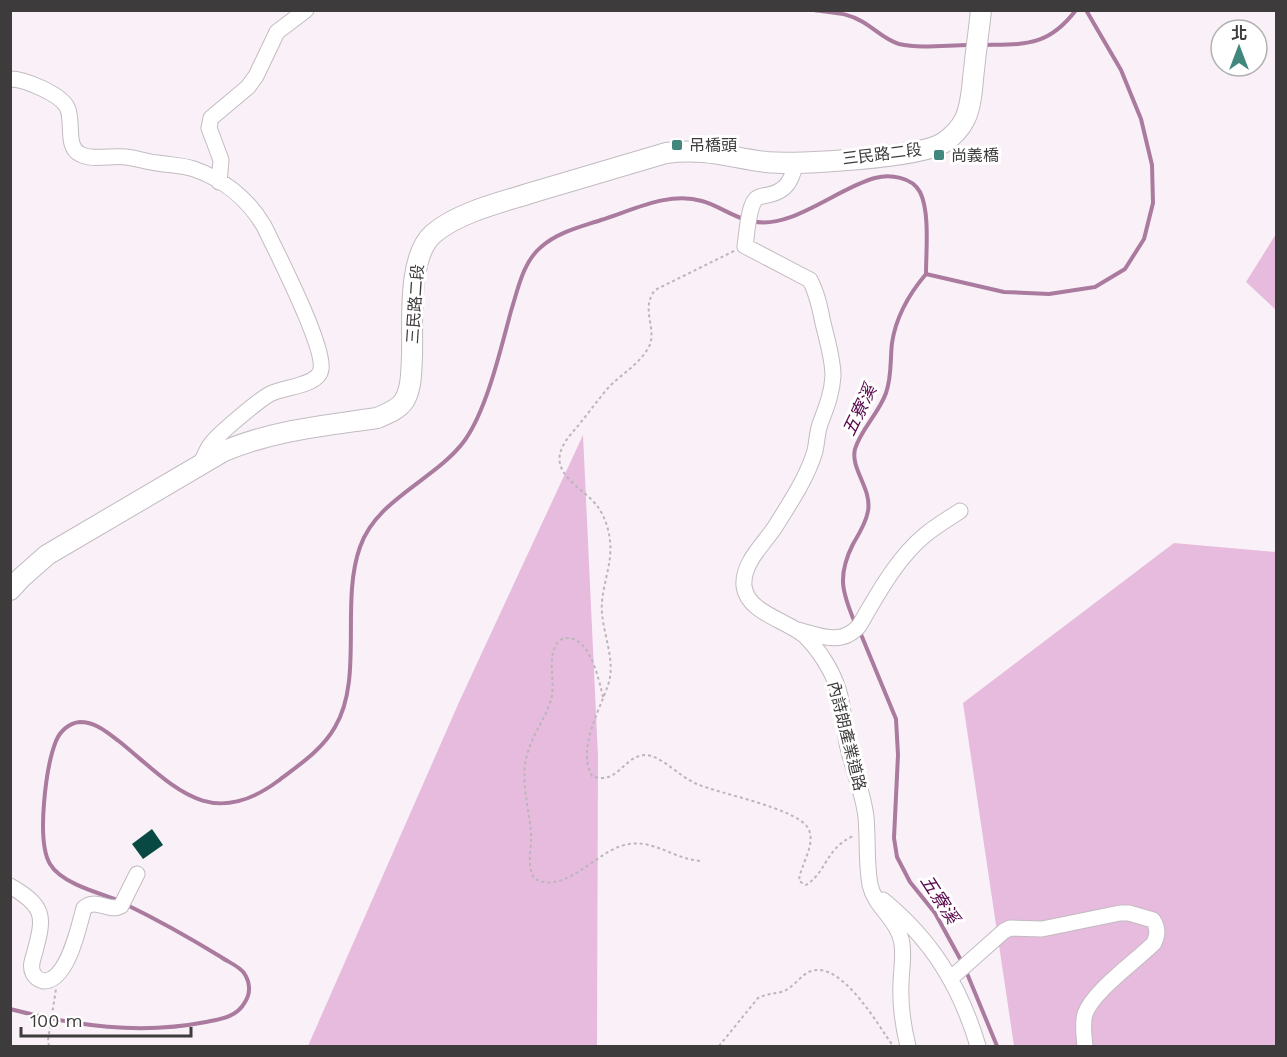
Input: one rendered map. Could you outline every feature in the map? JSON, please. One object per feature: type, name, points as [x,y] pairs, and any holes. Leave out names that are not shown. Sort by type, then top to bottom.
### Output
[{"type":"main road","name":"三民路二段","points":[[10,590],[46,555],[224,451],[253,440],[308,427],[377,418],[402,403],[409,391],[411,373],[416,264],[422,246],[433,234],[450,222],[517,198],[666,153],[690,150],[709,151],[766,162],[796,163],[913,152],[942,144],[957,132],[965,119],[970,101],[981,13]]},
{"type":"lane","points":[[219,182],[221,160],[209,128],[211,118],[248,87],[256,76],[277,32],[306,10]]},
{"type":"lane","points":[[10,79],[28,82],[67,106],[74,150],[79,154],[124,157],[194,169],[243,197],[264,226],[314,336],[321,357],[321,370],[318,377],[310,382],[270,394],[253,406],[211,444],[200,465]]},
{"type":"lane","points":[[746,238],[751,209],[755,200],[761,196],[781,191],[788,186],[796,163]]},
{"type":"lane","name":"內詩朗產業道路","points":[[746,238],[810,280],[815,290],[824,326],[833,374],[827,408],[801,484],[774,529],[754,555],[745,574],[744,587],[752,602],[795,629],[819,653],[838,689],[845,715],[847,742],[862,794],[872,891],[880,907],[898,928],[902,941],[901,1008],[908,1047]]},
{"type":"lane","points":[[795,629],[834,638],[844,638],[851,634],[913,546],[934,528],[960,512]]},
{"type":"lane","points":[[10,886],[35,904],[42,918],[31,965],[33,974],[45,981],[54,978],[73,949],[84,908],[96,903],[116,909],[121,906],[137,874]]},
{"type":"lane","points":[[872,891],[914,927],[946,969],[962,1001],[978,1047]]},
{"type":"lane","points":[[950,979],[998,934],[1010,928],[1042,929],[1120,913],[1129,913],[1153,920],[1157,926],[1154,943],[1110,982],[1088,1007],[1084,1016],[1085,1047]]},
{"type":"path","points":[[746,238],[655,290],[649,298],[652,338],[650,346],[632,367],[609,387],[565,441],[560,454],[560,465],[566,475],[598,508],[607,526],[611,544],[603,591],[602,613],[611,672],[592,728],[587,755],[588,768],[592,776],[600,780],[611,777],[636,757],[646,755],[657,758],[697,784],[752,801],[795,818],[807,826],[811,836],[799,881],[806,885],[814,880],[835,848],[846,839],[867,830]]},
{"type":"path","points":[[603,697],[597,671],[583,646],[576,640],[561,639],[555,646],[551,699],[526,757],[524,777],[531,835],[531,873],[540,882],[559,881],[579,872],[608,851],[636,844],[659,847],[678,857],[701,861]]},
{"type":"path","points":[[719,1047],[758,998],[765,994],[781,992],[808,972],[822,970],[830,972],[848,985],[893,1047]]},
{"type":"path","points":[[49,1047],[48,1040],[56,997],[54,978]]},
{"type":"shaded area","points":[[1276,234],[1276,310],[1246,282]]},
{"type":"shaded area","points":[[583,435],[598,756],[597,1046],[308,1046],[460,700]]},
{"type":"shaded area","points":[[1174,543],[1276,552],[1276,1046],[1014,1046],[963,703]]},
{"type":"building","points":[[152,829],[163,845],[143,859],[132,844]]},
{"type":"waterway","points":[[814,10],[851,16],[899,44],[925,47],[969,45]]},
{"type":"waterway","points":[[983,45],[1035,41],[1056,31],[1076,10]]},
{"type":"waterway","name":"五寮溪","points":[[926,274],[1004,292],[1049,294],[1095,287],[1125,269],[1144,239],[1153,203],[1152,165],[1141,119],[1121,70],[1086,10]]},
{"type":"waterway","points":[[752,221],[782,220],[875,178],[900,178],[912,183],[920,192],[923,200],[927,232],[926,274]]},
{"type":"waterway","points":[[118,900],[62,877],[50,864],[46,853],[43,822],[46,785],[52,753],[62,731],[80,722],[97,726],[176,787],[193,797],[212,803],[232,803],[254,796],[310,757],[330,735],[344,707],[350,663],[354,569],[360,547],[368,530],[380,515],[453,454],[473,427],[492,378],[522,276],[535,253],[555,237],[570,230],[664,200],[677,198],[702,201],[744,219]]},
{"type":"waterway","name":"五寮溪","points":[[855,623],[844,593],[843,575],[848,555],[866,520],[868,511],[867,494],[855,464],[855,449],[886,393],[892,343],[900,315],[914,289],[926,274]]},
{"type":"waterway","name":"五寮溪","points":[[860,632],[896,719],[898,755],[894,838],[897,857],[910,882],[935,913],[963,964]]},
{"type":"waterway","points":[[10,1009],[83,1024],[157,1028],[217,1020],[228,1017],[242,1007],[247,999],[249,988],[248,980],[242,971],[186,936],[125,904]]},
{"type":"waterway","name":"五寮溪","points":[[966,971],[997,1046]]},
{"type":"place","name":"吊橋頭","points":[[677,145]]},
{"type":"place","name":"尚義橋","points":[[939,155]]}]
